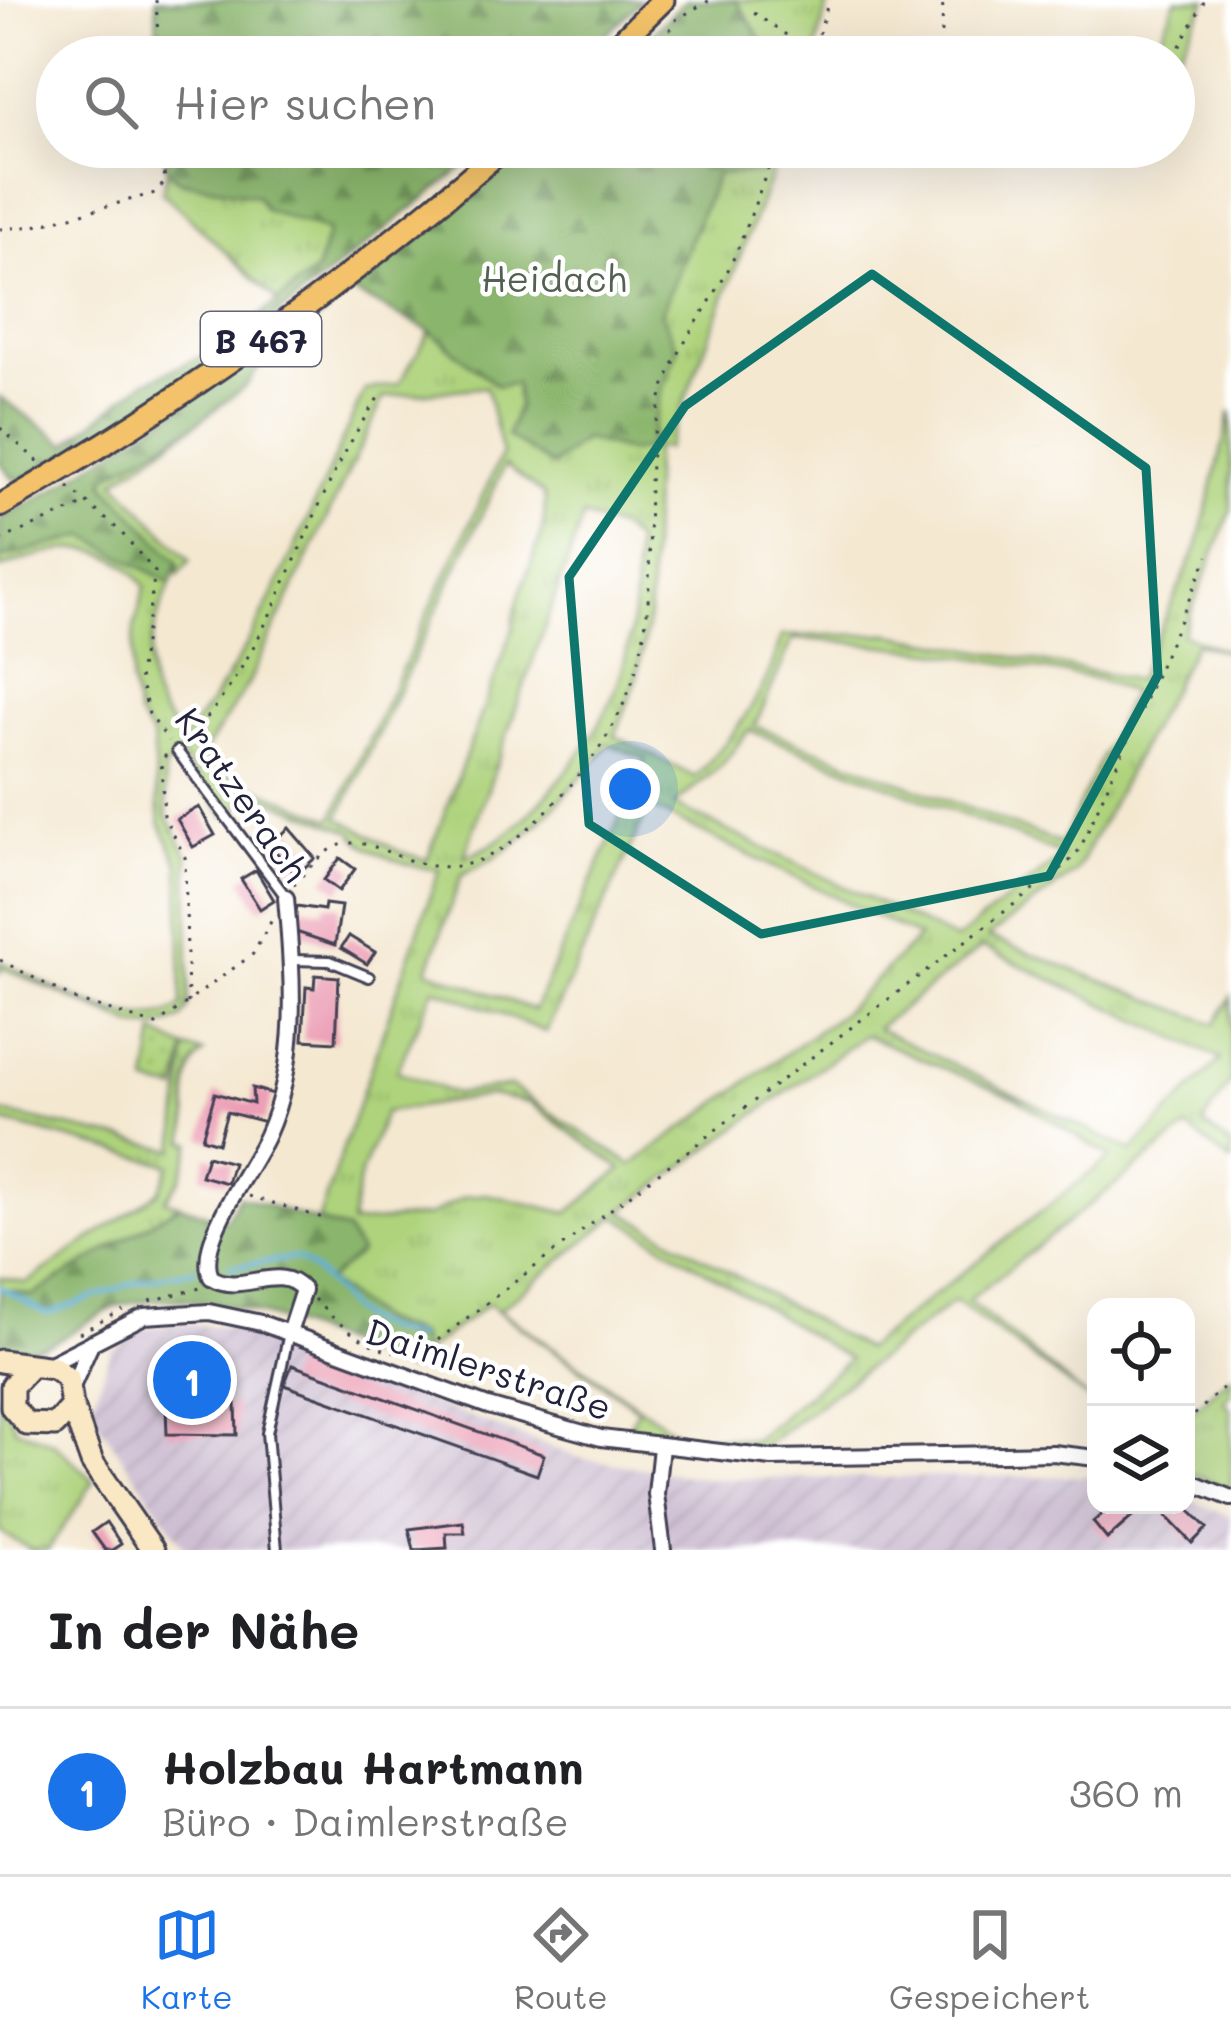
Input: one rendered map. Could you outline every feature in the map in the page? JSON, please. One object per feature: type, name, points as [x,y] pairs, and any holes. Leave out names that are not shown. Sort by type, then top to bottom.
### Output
[{"type":"main road","points":[[627,36],[663,0]]},
{"type":"main road","name":"B 467","points":[[0,506],[239,355],[376,255],[480,168]]},
{"type":"main road","points":[[0,1361],[62,1372],[92,1462]]},
{"type":"main road","points":[[38,1367],[5,1388],[21,1420],[48,1427],[92,1462],[153,1550]]},
{"type":"main road","points":[[48,1427],[62,1421],[72,1397]]},
{"type":"street","name":"Kratzerach","points":[[286,898],[293,997],[280,1095],[267,1138],[210,1249],[211,1277],[232,1285],[285,1277],[303,1290]]},
{"type":"street","points":[[289,1333],[303,1290]]},
{"type":"street","name":"Daimlerstraße","points":[[38,1367],[123,1324],[185,1310],[232,1316],[289,1333],[521,1417],[661,1448],[854,1460],[1033,1454],[1087,1457]]},
{"type":"street","points":[[72,1397],[92,1342]]},
{"type":"street","points":[[661,1448],[656,1494],[663,1550]]},
{"type":"street","points":[[1195,1484],[1231,1498]]},
{"type":"lane","name":"Kratzerach","points":[[175,749],[286,898]]},
{"type":"lane","points":[[292,960],[330,961],[369,977]]},
{"type":"lane","points":[[277,1550],[267,1433],[289,1333]]},
{"type":"path","points":[[156,0],[158,36]]},
{"type":"path","points":[[669,36],[672,22],[710,0]]},
{"type":"path","points":[[819,36],[829,0]]},
{"type":"path","points":[[942,36],[943,0]]},
{"type":"path","points":[[1185,36],[1205,0]]},
{"type":"path","points":[[754,13],[786,36]]},
{"type":"path","points":[[0,229],[35,226],[155,193],[165,182],[164,168]]},
{"type":"path","points":[[0,960],[129,1021],[156,1025],[253,954],[286,898],[334,848],[382,850],[419,867],[454,868],[492,856],[536,821],[613,733],[631,689],[644,631],[649,455],[662,395],[675,358],[728,268],[768,168]]},
{"type":"path","points":[[188,1004],[185,857],[164,816],[161,761],[219,704],[247,659],[380,395]]},
{"type":"path","points":[[0,428],[42,465]]},
{"type":"path","name":"Kratzerach","points":[[67,486],[120,531],[155,572],[139,676],[149,714],[175,749]]},
{"type":"path","points":[[0,540],[88,504]]},
{"type":"path","points":[[303,1290],[359,1338],[401,1353],[430,1346],[1066,865],[1080,849],[1208,556]]},
{"type":"path","points":[[236,1192],[323,1218]]},
{"type":"path","points":[[1195,1414],[1231,1380]]},
{"type":"highlighted area","points":[[872,274],[1146,468],[1158,675],[1049,876],[761,934],[589,824],[569,577],[685,406]]},
{"type":"shaded area","points":[[181,1323],[233,1328],[579,1458],[710,1479],[1087,1476],[1087,1514],[1195,1514],[1195,1502],[1231,1517],[1231,1550],[187,1550],[90,1410],[111,1351],[143,1329]]},
{"type":"green space","points":[[156,0],[642,0],[605,36],[157,36]]},
{"type":"green space","points":[[686,0],[736,0],[759,36],[650,36]]},
{"type":"green space","points":[[736,0],[829,0],[820,36],[759,36]]},
{"type":"green space","points":[[1176,0],[1207,0],[1188,36],[1161,36]]},
{"type":"green space","name":"Heidach","points":[[463,168],[259,330],[250,324],[317,270],[328,231],[265,210],[257,196],[181,181],[167,171]]},
{"type":"green space","points":[[496,168],[506,168],[260,366],[248,363],[369,275]]},
{"type":"green space","name":"Heidach","points":[[506,168],[766,168],[764,173],[717,174],[661,313],[678,349],[661,392],[648,448],[631,452],[584,439],[552,466],[507,436],[518,405],[515,383],[497,386],[430,331],[352,292]]},
{"type":"green space","points":[[774,168],[666,449],[654,447],[649,616],[636,682],[615,736],[695,777],[748,712],[781,636],[890,634],[1137,680],[1198,545],[1231,411],[1231,511],[1182,634],[1231,653],[1195,643],[1076,872],[988,937],[1215,1024],[1231,997],[1231,1081],[1203,1124],[1231,1146],[1231,1162],[1187,1128],[968,1301],[1087,1398],[955,1301],[761,1448],[625,1433],[638,1409],[488,1304],[423,1353],[419,1335],[379,1321],[326,1281],[359,1253],[346,1231],[318,1221],[439,870],[391,858],[368,847],[351,831],[258,795],[225,816],[182,758],[164,767],[167,816],[188,856],[189,1007],[181,1020],[156,1028],[136,1027],[3,968],[0,972],[0,961],[117,1013],[164,1015],[182,1006],[179,864],[160,823],[152,738],[138,716],[131,683],[134,628],[145,587],[130,569],[97,551],[59,551],[0,569],[0,557],[86,536],[171,583],[156,624],[149,665],[157,703],[184,738],[263,614],[365,390],[399,384],[430,331],[497,386],[516,383],[518,405],[552,466],[584,439],[631,452],[678,349],[661,314],[717,174]],"holes":[[[486,387],[502,454],[332,819],[215,771],[200,758],[248,684],[384,397]],[[505,465],[544,495],[542,528],[513,629],[427,860],[398,851],[339,817]],[[583,517],[621,529],[635,541],[633,614],[621,675],[595,732],[542,801],[490,846],[464,857]],[[793,639],[973,658],[1084,677],[1131,693],[1061,844],[755,726]],[[749,730],[1063,855],[956,940],[674,805],[722,765]],[[609,744],[646,759],[534,1010],[428,970],[462,874],[524,836]],[[649,807],[919,937],[841,1014],[632,1165],[510,1086],[455,1094],[397,1071],[434,988],[546,1032]],[[982,947],[1220,1059],[1132,1151],[877,1028]],[[865,1035],[1015,1098],[1111,1157],[865,1349],[622,1211]],[[492,1095],[530,1103],[622,1169],[568,1213],[486,1194],[464,1197],[429,1216],[351,1224],[359,1179],[385,1112]],[[616,1216],[849,1359],[754,1440],[680,1435],[499,1310]]]},
{"type":"green space","points":[[167,171],[181,181],[257,196],[266,210],[328,231],[317,270],[278,301],[162,192]]},
{"type":"green space","points":[[223,347],[230,352],[24,480],[14,479],[0,463],[0,397],[67,444],[144,382]]},
{"type":"green space","points":[[248,363],[260,366],[246,386],[196,424],[105,477],[106,485],[178,562],[171,583],[86,536],[0,558],[0,519],[57,488]]},
{"type":"green space","points":[[196,424],[115,481],[190,560],[178,575],[178,562],[106,485],[105,476]]},
{"type":"green space","points":[[155,1033],[186,1049],[177,1091],[147,1084]]},
{"type":"green space","points":[[186,1049],[204,1053],[188,1083],[185,1141],[192,1143],[181,1178],[165,1200],[180,1205],[32,1296],[0,1288],[0,1277],[27,1283],[159,1192],[170,1165],[0,1121],[0,1112],[175,1150]]},
{"type":"green space","points":[[239,1196],[346,1231],[360,1253],[327,1281],[379,1321],[419,1335],[423,1353],[408,1371],[275,1318],[170,1299],[116,1307],[39,1347],[0,1345],[0,1288],[32,1296],[180,1205],[225,1221]]},
{"type":"green space","points":[[1231,1376],[1231,1394],[1224,1401],[1231,1409],[1231,1490],[1195,1475],[1195,1409]]},
{"type":"green space","points":[[0,1394],[16,1429],[54,1443],[94,1481],[48,1550],[31,1550],[0,1532]]},
{"type":"building","points":[[199,807],[215,835],[193,847],[177,819]]},
{"type":"building","points":[[289,828],[315,858],[296,875],[270,845]]},
{"type":"building","points":[[340,858],[355,869],[339,891],[324,880]]},
{"type":"building","points":[[256,870],[274,900],[260,909],[241,879]]},
{"type":"building","points":[[325,904],[341,906],[335,945],[293,931],[297,906],[324,910]]},
{"type":"building","points":[[349,936],[375,952],[367,964],[341,948]]},
{"type":"building","points":[[315,975],[339,977],[336,1042],[303,1040],[306,987],[314,988]]},
{"type":"building","points":[[252,1088],[273,1094],[265,1122],[227,1112],[218,1143],[202,1138],[215,1093],[253,1104]]},
{"type":"building","points":[[207,1156],[233,1163],[227,1183],[201,1176]]},
{"type":"building","points":[[217,1354],[219,1405],[236,1404],[237,1435],[167,1434],[164,1356]]},
{"type":"building","points":[[292,1365],[544,1455],[537,1475],[284,1385]]},
{"type":"building","points":[[1102,1514],[1136,1514],[1107,1539],[1093,1522]]},
{"type":"building","points":[[1164,1514],[1193,1514],[1207,1528],[1192,1543]]},
{"type":"building","points":[[106,1522],[121,1544],[112,1550],[105,1550],[92,1532]]},
{"type":"building","points":[[463,1522],[465,1533],[446,1533],[447,1548],[414,1550],[409,1529]]},
{"type":"waterway","points":[[229,1267],[296,1258],[355,1314],[388,1331],[416,1337]]},
{"type":"waterway","points":[[0,1287],[47,1314],[139,1281],[195,1270]]},
{"type":"place","name":"Holzbau Hartmann","points":[[192,1380]]}]
